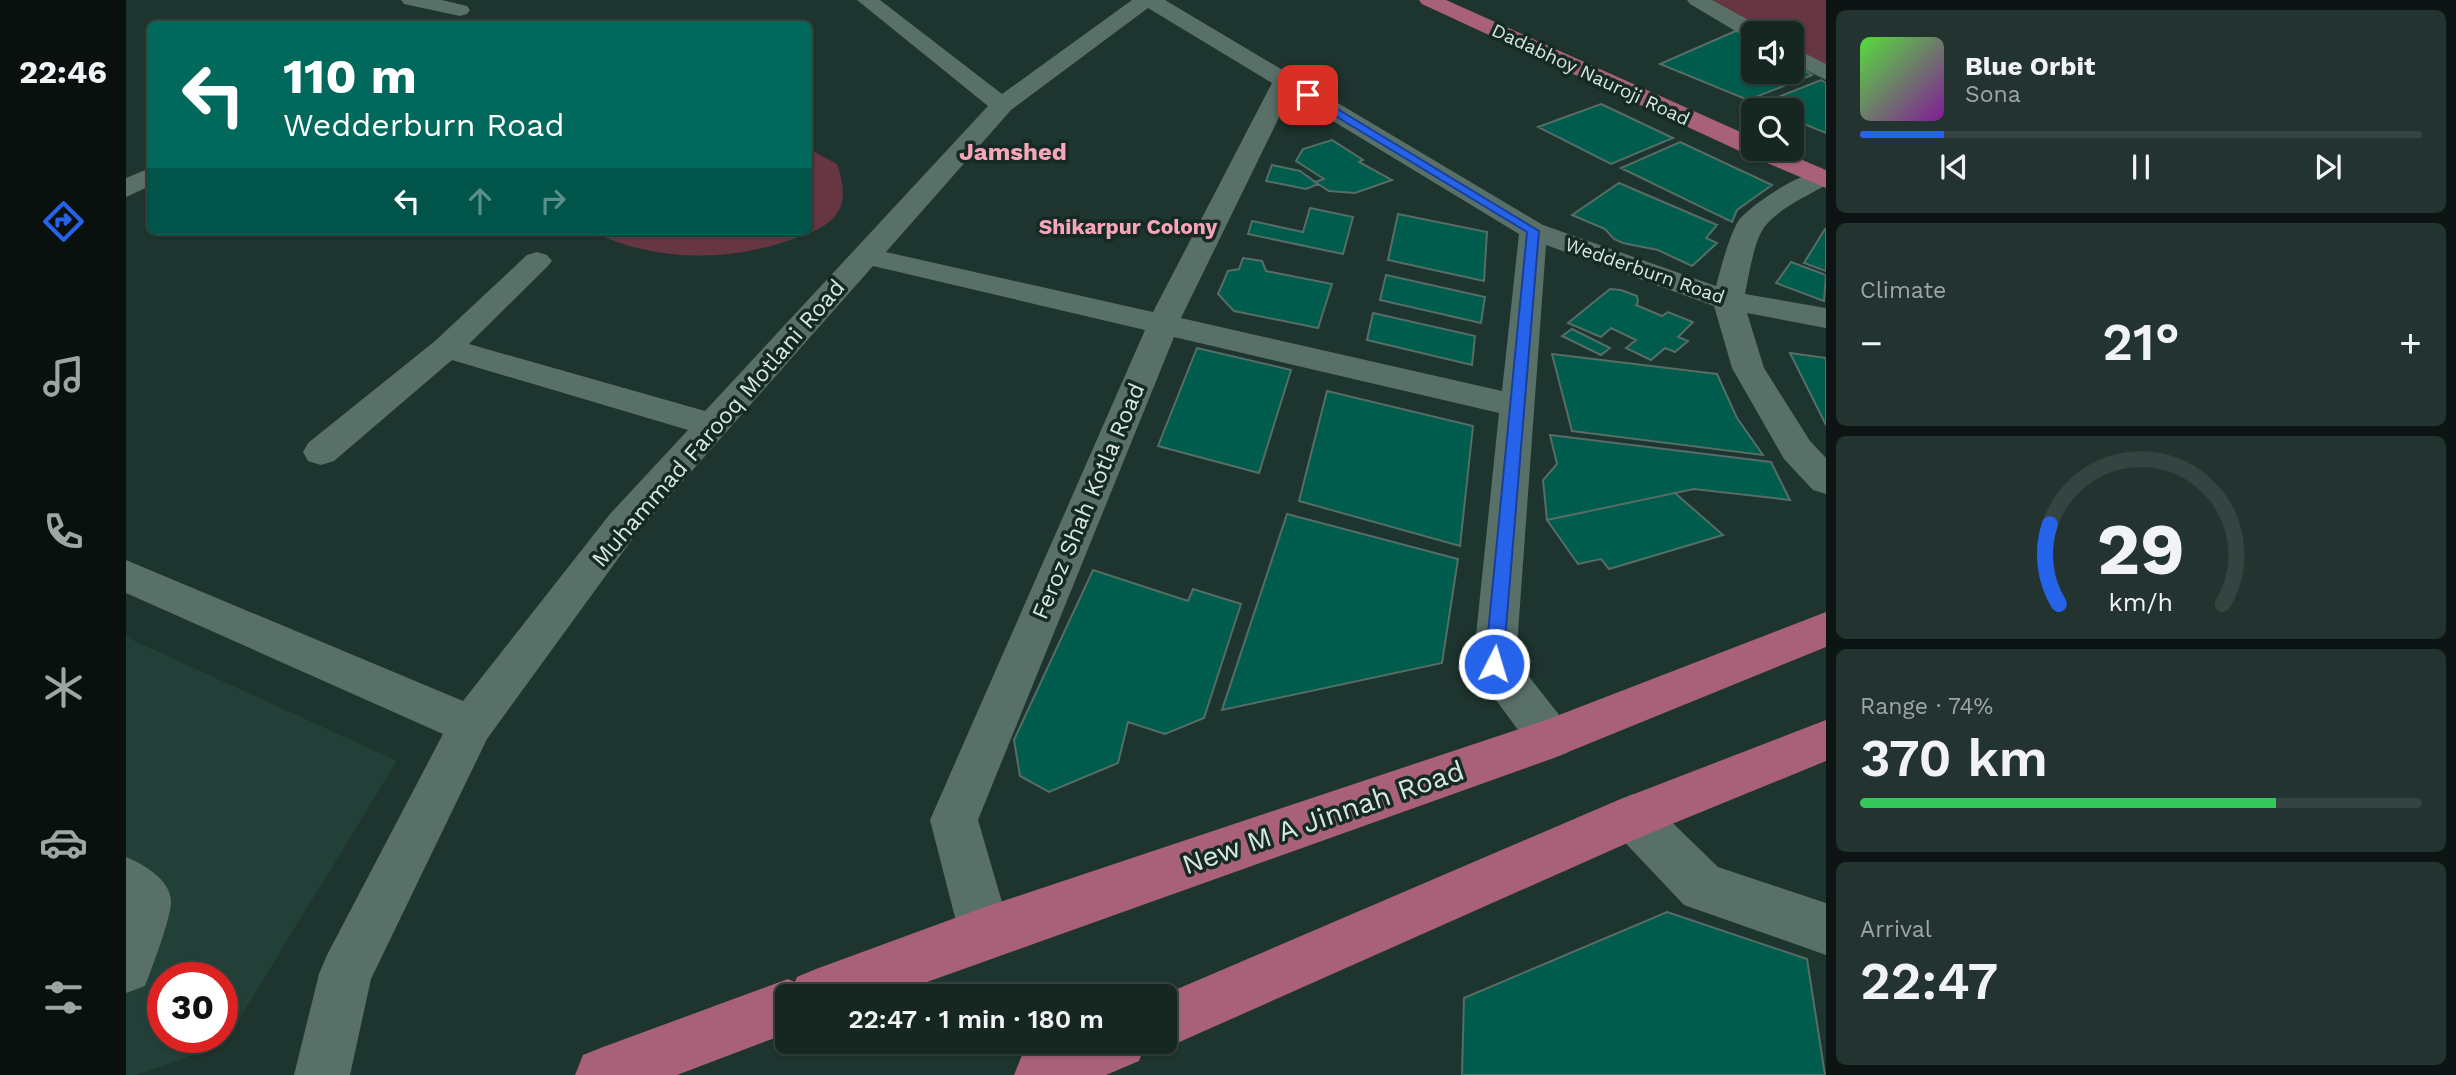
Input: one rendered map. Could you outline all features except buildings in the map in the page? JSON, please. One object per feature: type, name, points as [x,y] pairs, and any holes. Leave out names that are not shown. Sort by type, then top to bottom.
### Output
[{"type":"main road","name":"Dadabhoy Nauroji Road","points":[[1429,0],[1741,142]]},
{"type":"main road","points":[[1461,0],[1741,120]]},
{"type":"main road","points":[[1804,153],[1824,172]]},
{"type":"main road","name":"Dadabhoy Nauroji Road","points":[[1792,161],[1824,172]]},
{"type":"main road","name":"New M A Jinnah Road","points":[[848,984],[985,933],[1551,739],[1826,629]]},
{"type":"main road","points":[[1177,1016],[1633,817],[1826,740]]},
{"type":"main road","points":[[603,1075],[775,1011]]},
{"type":"main road","points":[[1042,1075],[1090,1054]]},
{"type":"street","points":[[411,0],[470,5]]},
{"type":"street","points":[[867,0],[1002,104]]},
{"type":"street","name":"Muhammad Farooq Motlani Road","points":[[322,1075],[346,974],[471,725],[623,524],[1002,104],[1147,0]]},
{"type":"street","name":"Wedderburn Road","points":[[1147,0],[1533,231],[1728,300],[1826,318]]},
{"type":"street","points":[[1697,0],[1741,25]]},
{"type":"street","points":[[441,21],[470,5]]},
{"type":"street","points":[[1804,61],[1826,73]]},
{"type":"street","name":"Feroz Shah Kotla Road","points":[[985,933],[954,820],[1163,324],[1285,81]]},
{"type":"street","points":[[1824,172],[1781,199],[1751,223],[1738,258],[1728,300],[1748,368],[1797,450],[1826,481]]},
{"type":"street","points":[[126,189],[147,178]]},
{"type":"street","points":[[1533,231],[1494,664],[1551,739]]},
{"type":"street","points":[[866,256],[1518,406]]},
{"type":"street","points":[[321,452],[446,348],[537,261]]},
{"type":"street","points":[[446,348],[713,425]]},
{"type":"street","points":[[126,576],[471,725]]},
{"type":"street","points":[[1633,817],[1702,887],[1826,929]]},
{"type":"street","points":[[126,882],[146,901],[126,967]]},
{"type":"shaded area","points":[[1710,0],[1826,0],[1826,67],[1804,54],[1804,21],[1747,21]]},
{"type":"shaded area","points":[[812,151],[837,164],[842,181],[841,206],[828,223],[812,232]]},
{"type":"shaded area","points":[[601,235],[805,235],[766,247],[716,255],[665,253]]},
{"type":"shaded area","points":[[126,637],[397,761],[238,1021],[238,962],[147,962],[147,1053],[200,1053],[136,1075],[126,1075]]},
{"type":"district","name":"Jamshed","points":[[1013,152]]},
{"type":"district","name":"Shikarpur Colony","points":[[1128,227]]},
{"type":"route","points":[[1308,95],[1533,231],[1494,664]]}]
